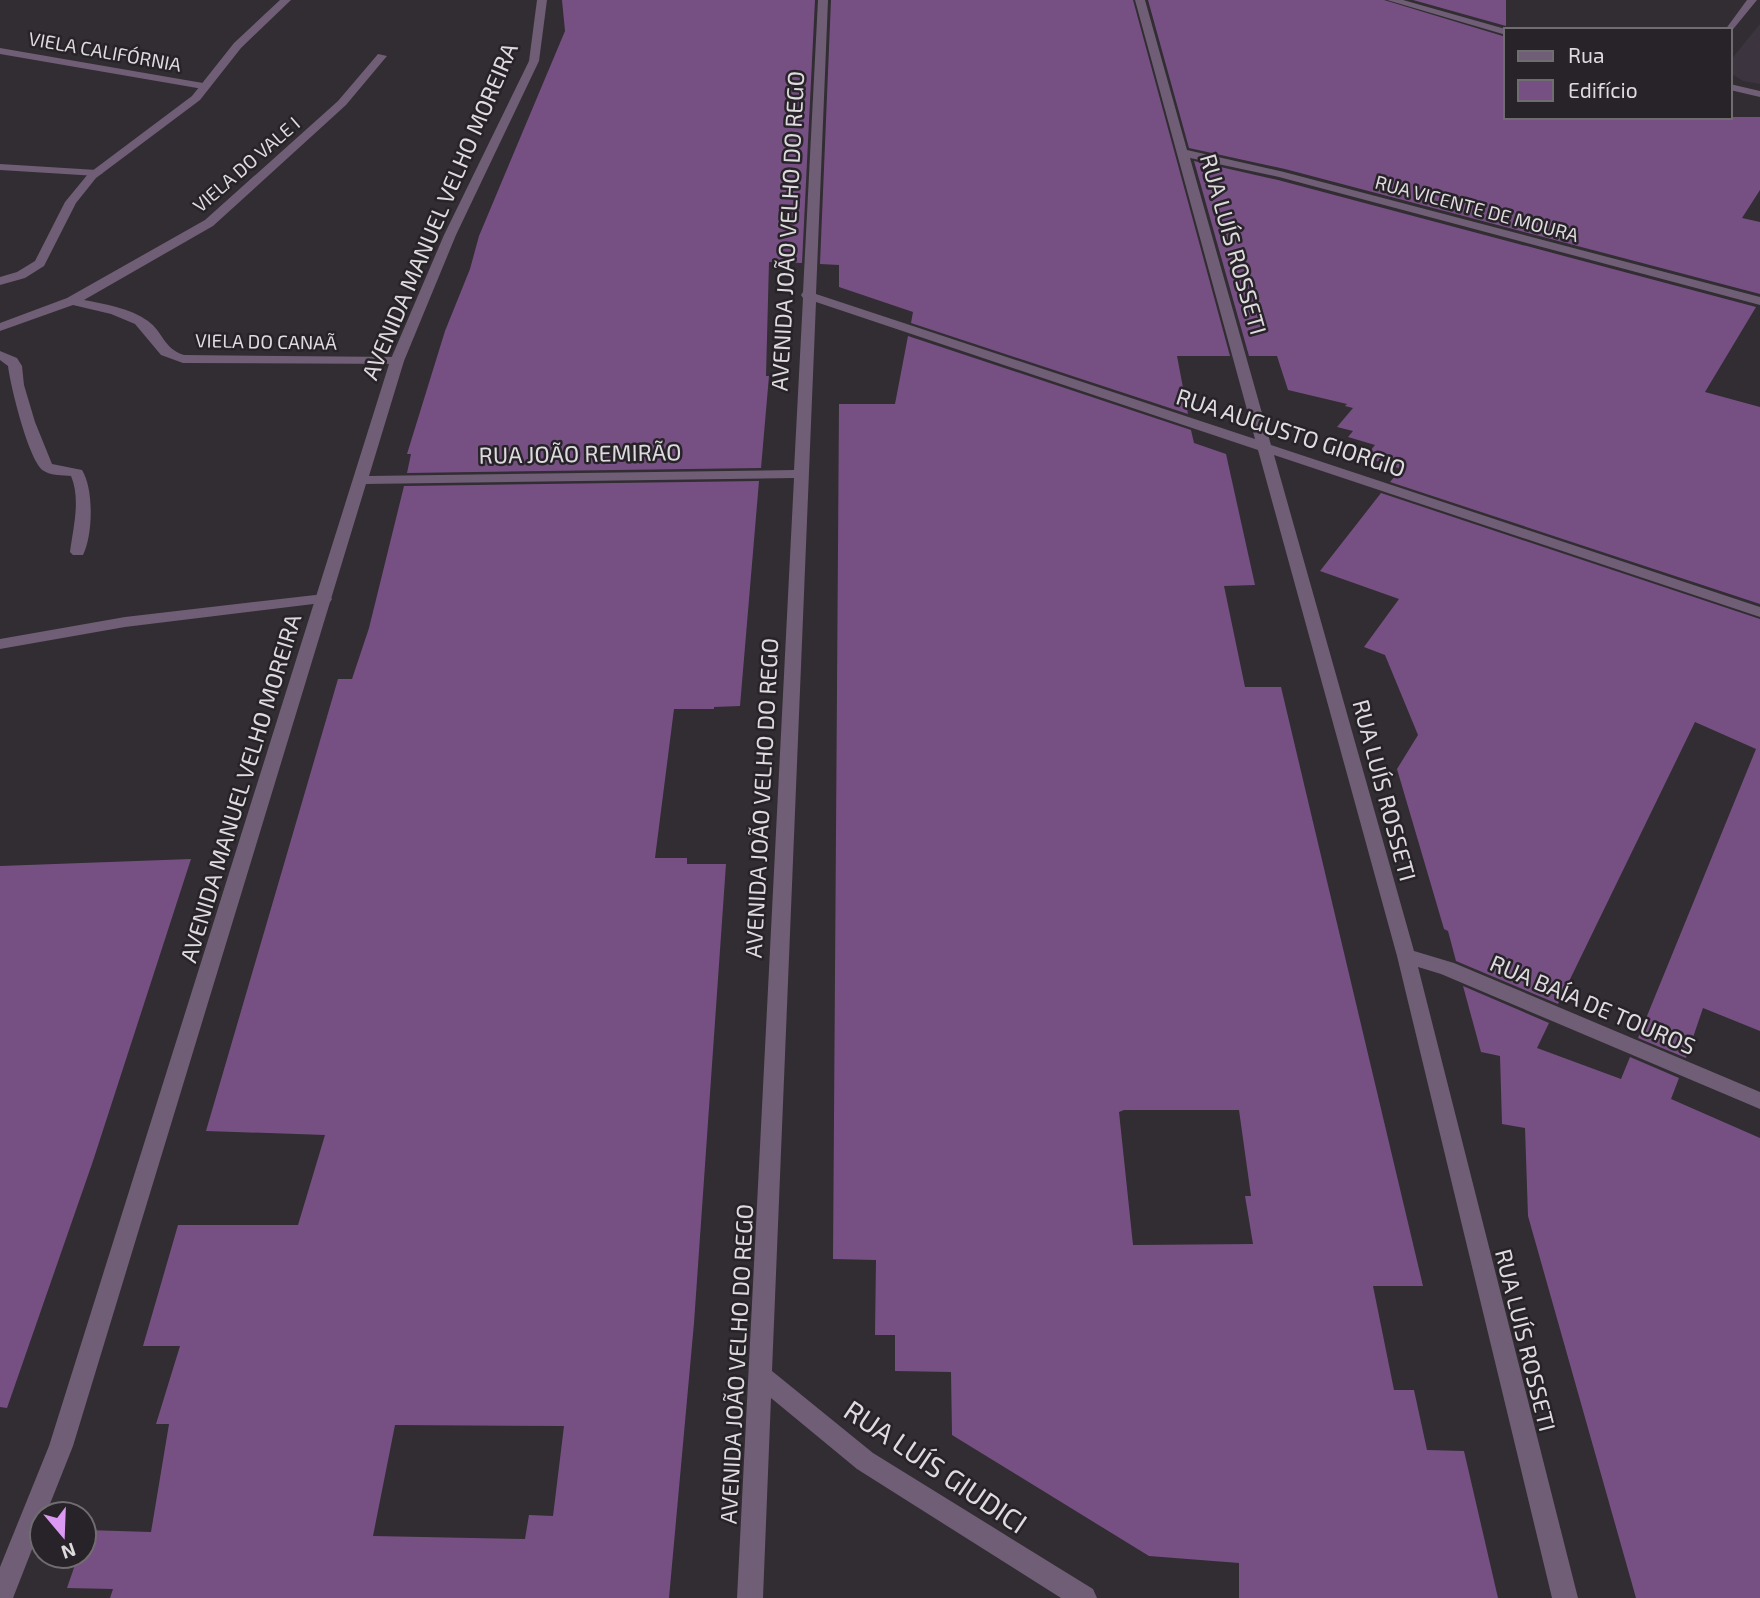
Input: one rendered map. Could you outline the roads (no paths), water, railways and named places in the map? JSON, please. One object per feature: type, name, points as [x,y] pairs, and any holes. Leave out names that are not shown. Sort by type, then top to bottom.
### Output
[{"type":"street","points":[[0,281],[21,275],[40,263],[71,202],[97,173],[195,98],[251,33],[286,0]]},
{"type":"street","name":"AVENIDA MANUEL VELHO MOREIRA","points":[[0,1598],[61,1446],[397,361],[450,235],[534,61],[542,0]]},
{"type":"street","name":"AVENIDA JOÃO VELHO DO REGO","points":[[750,1598],[807,295],[823,0]]},
{"type":"street","name":"RUA LUÍS ROSSETI","points":[[1140,0],[1406,956],[1565,1598]]},
{"type":"street","points":[[1391,0],[1504,31]]},
{"type":"street","points":[[1731,28],[1752,0]]},
{"type":"street","name":"VIELA CALIFÓRNIA","points":[[0,51],[203,86]]},
{"type":"street","name":"VIELA DO VALE I","points":[[0,327],[72,300],[209,223],[342,103],[382,56]]},
{"type":"street","points":[[1732,87],[1760,94]]},
{"type":"street","name":"RUA VICENTE DE MOURA","points":[[1184,153],[1280,174],[1760,301]]},
{"type":"street","points":[[0,167],[97,173]]},
{"type":"street","name":"RUA AUGUSTO GIORGIO","points":[[807,295],[1760,612]]},
{"type":"street","name":"VIELA DO CANAÃ","points":[[72,300],[143,322],[160,348],[170,356],[183,359],[397,361]]},
{"type":"street","points":[[0,355],[12,361],[15,366],[17,385],[28,422],[47,466],[50,469],[76,472],[80,478],[82,501],[78,552]]},
{"type":"street","name":"RUA JOÃO REMIRÃO","points":[[360,480],[800,474]]},
{"type":"street","points":[[0,644],[179,614],[324,599]]},
{"type":"street","name":"RUA BAÍA DE TOUROS","points":[[1406,956],[1447,968],[1760,1101]]},
{"type":"street","name":"RUA LUÍS GIUDICI","points":[[760,1375],[865,1461],[1084,1598]]}]
